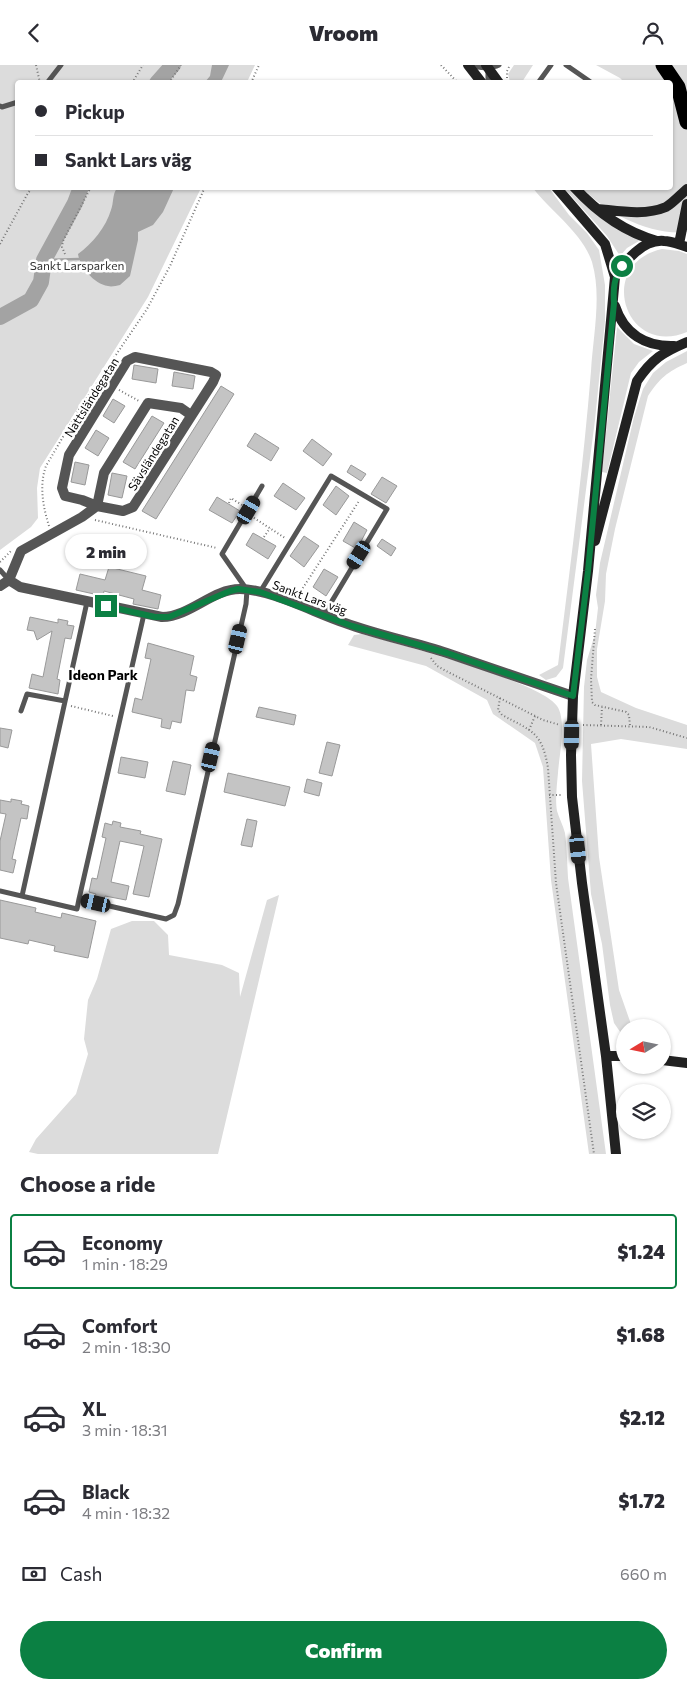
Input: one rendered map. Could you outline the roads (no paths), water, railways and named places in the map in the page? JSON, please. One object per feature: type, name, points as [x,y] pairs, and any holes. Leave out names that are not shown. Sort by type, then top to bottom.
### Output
[{"type":"highway","points":[[663,65],[678,87],[687,122]]},
{"type":"main road","points":[[468,65],[480,80]]},
{"type":"main road","points":[[487,66],[497,80]]},
{"type":"main road","points":[[596,209],[626,212],[650,211],[667,206],[687,189]]},
{"type":"main road","points":[[559,190],[605,244],[615,277],[588,571],[573,696],[572,797],[606,1056],[616,1154]]},
{"type":"main road","points":[[577,190],[596,209],[626,229],[657,241],[683,246],[687,204]]},
{"type":"main road","points":[[615,277],[639,249],[657,241]]},
{"type":"main road","points":[[614,303],[618,316],[635,337],[654,345],[675,346]]},
{"type":"main road","points":[[588,571],[630,400],[637,381],[653,360],[675,346],[687,342]]},
{"type":"main road","points":[[606,1056],[616,1056]]},
{"type":"main road","points":[[671,1061],[687,1063]]},
{"type":"street","name":"Nattsländegatan","points":[[89,512],[82,500],[65,496],[62,488],[69,455],[128,361],[135,357],[211,372]]},
{"type":"street","name":"Sävsländegatan","points":[[89,512],[123,511],[133,507],[213,382],[216,375],[211,372]]},
{"type":"street","points":[[4,583],[21,551],[89,512],[104,473],[148,403],[181,408],[191,415]]},
{"type":"street","name":"Sankt Lars väg","points":[[4,583],[144,615],[169,617],[230,591],[247,590],[260,592],[323,616],[447,653],[573,696]]},
{"type":"lane","points":[[49,80],[61,65]]},
{"type":"lane","points":[[473,65],[476,67],[499,65]]},
{"type":"lane","points":[[540,80],[551,65]]},
{"type":"lane","points":[[566,65],[588,80]]},
{"type":"lane","points":[[487,66],[488,80]]},
{"type":"lane","points":[[0,106],[15,103]]},
{"type":"lane","points":[[260,592],[331,476],[387,509],[323,616]]},
{"type":"lane","points":[[79,899],[166,919],[174,915],[246,604],[247,590],[222,554],[262,486]]},
{"type":"lane","points":[[0,571],[4,583]]},
{"type":"lane","points":[[22,896],[87,602]]},
{"type":"lane","points":[[0,891],[77,909],[144,615]]},
{"type":"lane","points":[[21,711],[27,695],[65,703]]},
{"type":"waterway","points":[[160,80],[173,65]]},
{"type":"waterway","points":[[0,317],[31,300],[41,282],[44,260],[75,203],[80,190]]},
{"type":"waterway","points":[[44,260],[79,259]]},
{"type":"district","name":"Ideon Park","points":[[103,674]]},
{"type":"park label","name":"Sankt Larsparken","points":[[77,265]]}]
